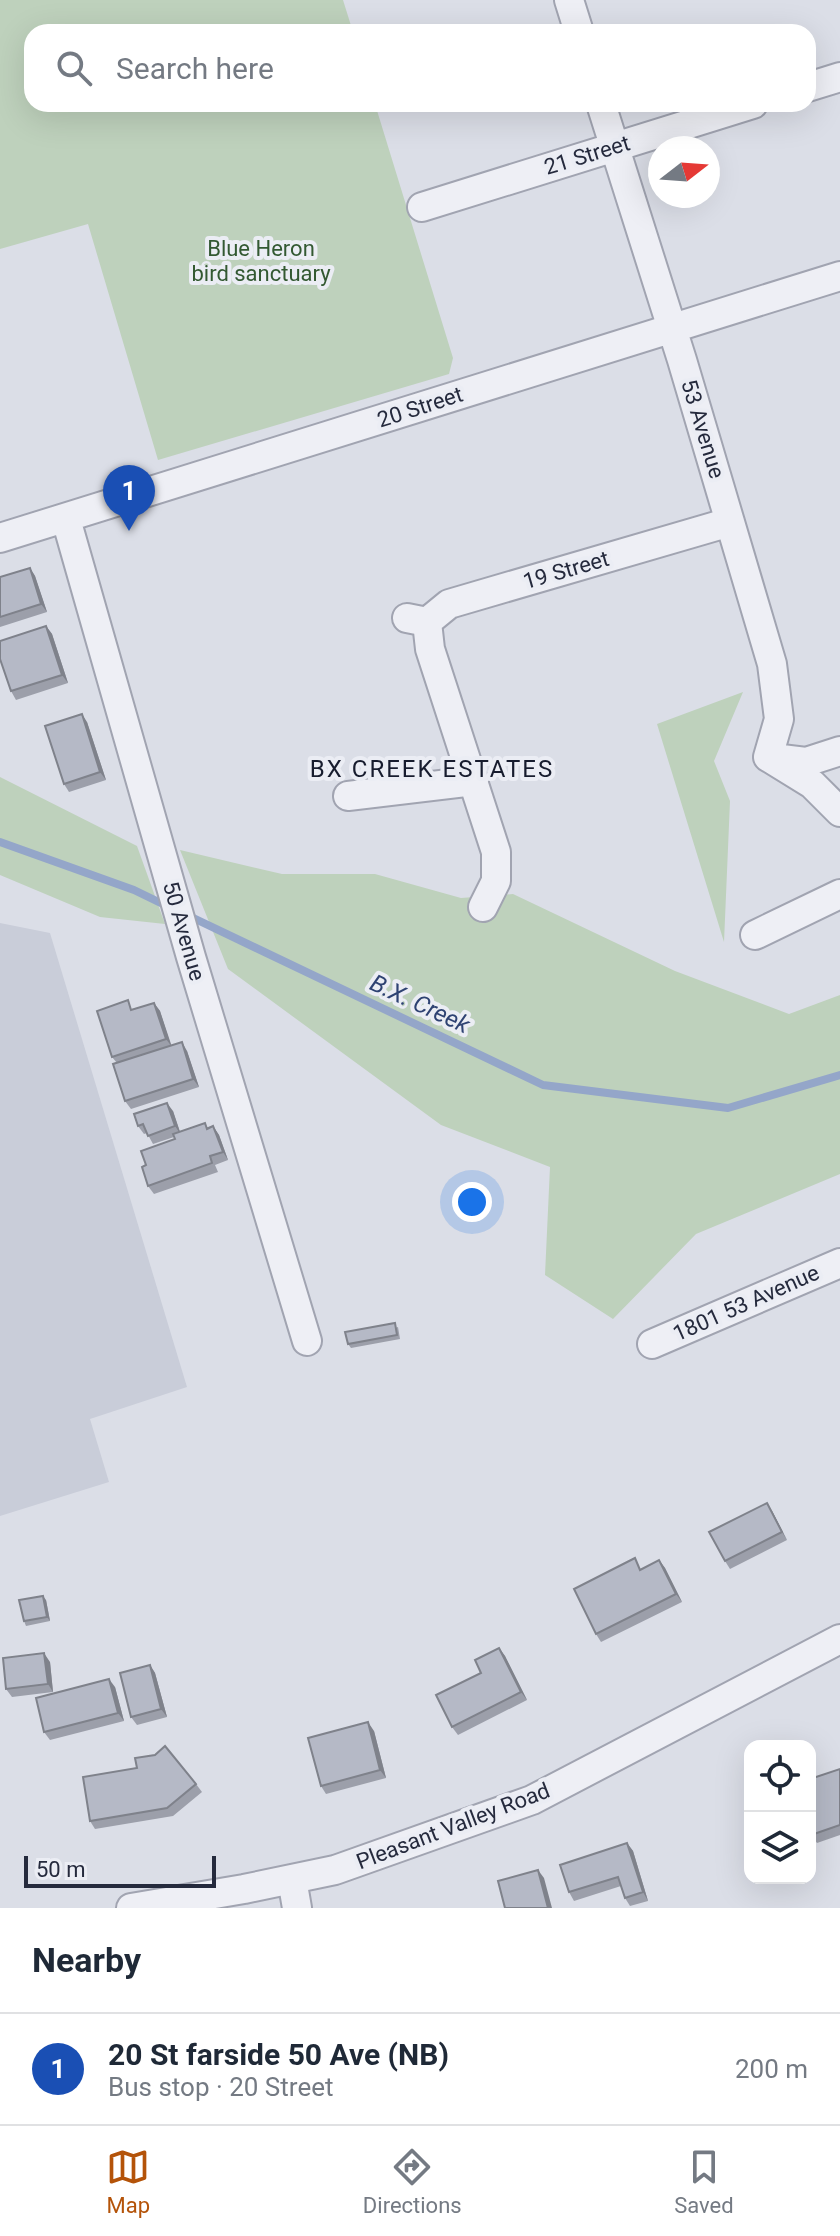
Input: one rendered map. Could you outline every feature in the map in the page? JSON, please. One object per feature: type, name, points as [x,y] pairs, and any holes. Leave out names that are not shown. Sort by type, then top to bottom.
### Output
[{"type":"street","points":[[569,0],[576,24]]},
{"type":"street","points":[[816,84],[840,77]]},
{"type":"street","name":"53 Avenue","points":[[603,112],[672,327],[772,664],[779,719],[768,757]]},
{"type":"street","name":"21 Street","points":[[422,207],[727,112]]},
{"type":"street","name":"20 Street","points":[[0,538],[840,276]]},
{"type":"street","name":"50 Avenue","points":[[66,519],[183,931],[307,1341]]},
{"type":"street","name":"19 Street","points":[[474,781],[430,649],[417,620],[449,604],[730,522]]},
{"type":"street","points":[[768,757],[806,762],[840,751]]},
{"type":"street","points":[[768,757],[812,784],[840,812]]},
{"type":"street","points":[[348,796],[474,781],[496,852],[496,881],[483,907]]},
{"type":"street","points":[[755,935],[840,894]]},
{"type":"street","name":"1801 53 Avenue","points":[[652,1344],[840,1263]]},
{"type":"street","name":"Pleasant Valley Road","points":[[131,1908],[335,1870],[532,1800],[840,1639]]},
{"type":"street","points":[[292,1879],[297,1908]]},
{"type":"shaded area","points":[[0,923],[50,933],[187,1387],[90,1419],[109,1482],[0,1516]]},
{"type":"green space","name":"Blue Heron bird sanctuary","points":[[0,0],[343,0],[350,24],[24,24],[24,112],[377,112],[453,358],[449,374],[158,460],[88,224],[0,249]]},
{"type":"green space","points":[[743,692],[714,761],[730,801],[724,942],[657,724]]},
{"type":"green space","points":[[0,777],[137,846],[165,924],[100,917],[0,875]]},
{"type":"green space","points":[[180,850],[282,874],[375,874],[461,898],[513,894],[675,971],[789,1014],[840,995],[840,1174],[696,1234],[613,1319],[545,1275],[550,1167],[441,1125],[228,969]]},
{"type":"building","points":[[30,568],[41,604],[0,617],[0,577]]},
{"type":"building","points":[[46,626],[62,675],[11,691],[0,659],[0,641]]},
{"type":"building","points":[[82,714],[100,772],[64,784],[45,726]]},
{"type":"building","points":[[128,1000],[131,1010],[154,1003],[166,1039],[112,1057],[97,1011]]},
{"type":"building","points":[[182,1042],[193,1079],[125,1101],[113,1064]]},
{"type":"building","points":[[167,1103],[175,1126],[148,1136],[143,1124],[138,1126],[134,1114]]},
{"type":"building","points":[[205,1123],[207,1129],[213,1126],[223,1152],[210,1156],[212,1163],[148,1186],[141,1151],[175,1139],[173,1134]]},
{"type":"building","points":[[395,1323],[397,1335],[348,1344],[345,1332]]},
{"type":"building","points":[[767,1503],[782,1532],[725,1561],[709,1532]]},
{"type":"building","points":[[635,1558],[640,1570],[659,1560],[676,1594],[596,1634],[574,1589]]},
{"type":"building","points":[[43,1596],[47,1617],[24,1621],[19,1600]]},
{"type":"building","points":[[499,1648],[521,1692],[452,1727],[436,1695],[481,1673],[475,1660]]},
{"type":"building","points":[[44,1653],[48,1684],[6,1689],[3,1658]]},
{"type":"building","points":[[150,1665],[161,1709],[131,1717],[120,1673]]},
{"type":"building","points":[[109,1679],[118,1713],[44,1732],[36,1698]]},
{"type":"building","points":[[368,1722],[380,1770],[321,1786],[308,1738]]},
{"type":"building","points":[[165,1746],[196,1784],[167,1808],[90,1821],[83,1777],[137,1768],[135,1758],[155,1755]]},
{"type":"building","points":[[840,1769],[840,1825],[816,1833],[816,1812],[816,1777]]},
{"type":"building","points":[[627,1843],[643,1892],[625,1898],[618,1877],[569,1892],[560,1865]]},
{"type":"building","points":[[538,1870],[548,1908],[505,1908],[498,1881]]},
{"type":"waterway","name":"B.X. Creek","points":[[0,842],[134,890],[171,908]]},
{"type":"waterway","name":"B.X. Creek","points":[[187,915],[543,1085],[728,1108],[840,1075]]},
{"type":"place","name":"20 St farside 50 Ave (NB)","points":[[129,531]]},
{"type":"district","name":"BX CREEK ESTATES","points":[[432,769]]}]
